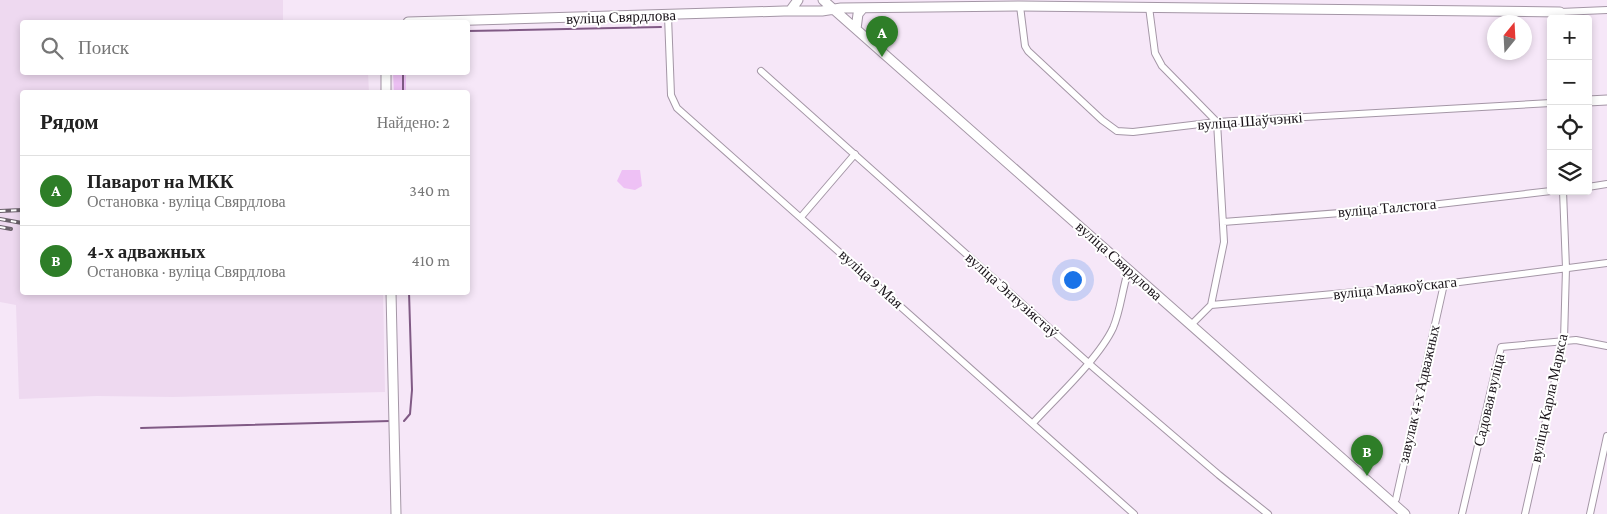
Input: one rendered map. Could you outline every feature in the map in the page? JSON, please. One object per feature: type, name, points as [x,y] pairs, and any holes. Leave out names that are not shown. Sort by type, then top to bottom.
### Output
[{"type":"street","points":[[790,11],[798,0]]},
{"type":"street","name":"вуліца Свярдлова","points":[[823,0],[1405,514]]},
{"type":"street","points":[[833,9],[1020,6],[1149,7],[1560,15],[1607,10]]},
{"type":"street","name":"вуліца Шаўчэнкі","points":[[1020,6],[1025,46],[1028,51],[1102,120],[1117,131],[1133,132],[1218,122],[1547,103]]},
{"type":"street","points":[[1149,7],[1155,53],[1162,66],[1218,122],[1224,242],[1211,305],[1191,325]]},
{"type":"street","points":[[856,29],[858,14],[863,8]]},
{"type":"street","name":"вуліца Свярдлова","points":[[470,21],[668,16],[822,11],[833,9]]},
{"type":"street","name":"вуліца 9 Мая","points":[[668,16],[671,95],[677,108],[802,217],[1134,514]]},
{"type":"street","name":"вуліца Энтузіястаў","points":[[761,71],[1088,363],[1219,475],[1268,514]]},
{"type":"street","points":[[386,75],[386,90]]},
{"type":"street","points":[[1592,101],[1607,100]]},
{"type":"street","points":[[802,217],[855,154]]},
{"type":"street","points":[[1592,186],[1607,184]]},
{"type":"street","name":"вуліца Талстога","points":[[1223,222],[1405,208],[1547,191]]},
{"type":"street","name":"вуліца Карла Маркса","points":[[1525,514],[1564,340],[1566,268],[1563,195]]},
{"type":"street","name":"вуліца Маякоўскага","points":[[1211,305],[1444,284],[1607,262]]},
{"type":"street","points":[[1033,423],[1106,341],[1113,326],[1127,275],[1131,271]]},
{"type":"street","name":"завулак 4-х Адважных","points":[[1393,503],[1397,494],[1444,284]]},
{"type":"street","points":[[391,295],[396,514]]},
{"type":"street","points":[[1564,340],[1576,340],[1607,346]]},
{"type":"street","name":"Садовая вуліца","points":[[1462,514],[1501,347],[1564,340]]},
{"type":"street","points":[[1590,514],[1607,436]]},
{"type":"shaded area","points":[[0,0],[283,0],[283,20],[20,20],[20,75],[368,75],[369,90],[20,90],[20,295],[383,295],[385,392],[173,397],[97,396],[19,399],[16,305],[0,302]]},
{"type":"shaded area","points":[[393,75],[406,75],[406,90],[394,90]]},
{"type":"shaded area","points":[[622,170],[640,170],[642,186],[635,190],[624,188],[617,181]]},
{"type":"waterway","points":[[470,31],[661,27]]},
{"type":"waterway","points":[[403,75],[403,90]]},
{"type":"waterway","points":[[404,421],[410,414],[412,390],[409,295]]},
{"type":"waterway","points":[[141,428],[390,421]]},
{"type":"railway","points":[[0,211],[20,210]]},
{"type":"railway","points":[[0,219],[20,223]]},
{"type":"railway","points":[[0,227],[11,229]]},
{"type":"place","name":"Паварот на МКК","points":[[882,57]]},
{"type":"place","name":"4-х адважных","points":[[1367,476]]}]
